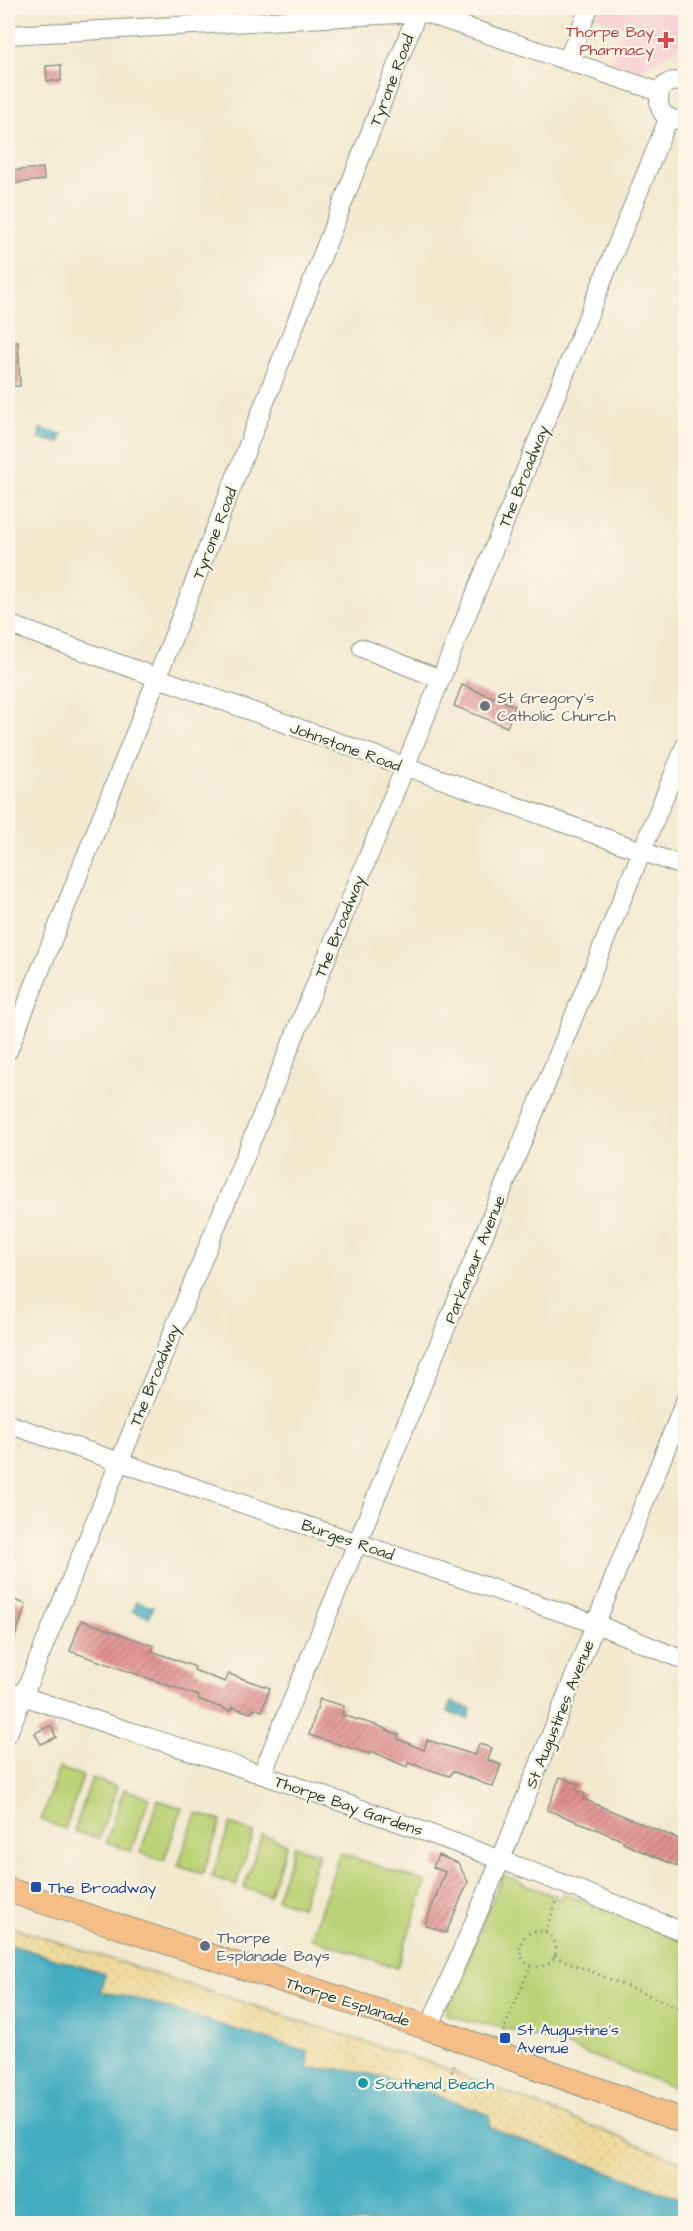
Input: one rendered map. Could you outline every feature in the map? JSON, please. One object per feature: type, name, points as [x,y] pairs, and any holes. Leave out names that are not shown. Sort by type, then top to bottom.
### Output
[{"type":"main road","name":"Thorpe Esplanade","points":[[8,1890],[429,2028],[686,2122]]},
{"type":"street","points":[[567,61],[590,8]]},
{"type":"street","points":[[8,35],[417,13],[428,14],[660,92]]},
{"type":"street","name":"Tyrone Road","points":[[8,1052],[417,13]]},
{"type":"street","points":[[677,117],[660,110],[658,102],[660,92],[669,83],[685,81]]},
{"type":"street","name":"The Broadway","points":[[8,1733],[15,1694],[119,1461],[440,679],[677,117]]},
{"type":"street","name":"Johnstone Road","points":[[8,624],[686,867]]},
{"type":"street","points":[[362,648],[440,679]]},
{"type":"street","name":"Parkanaur Avenue","points":[[262,1774],[686,744]]},
{"type":"street","name":"St Augustines Avenue","points":[[429,2028],[501,1859],[686,1399]]},
{"type":"street","name":"Burges Road","points":[[8,1424],[596,1624],[686,1661]]},
{"type":"street","name":"Thorpe Bay Gardens","points":[[15,1694],[262,1774],[501,1859],[686,1933]]},
{"type":"path","points":[[545,1932],[557,1902]]},
{"type":"path","points":[[531,1932],[545,1932],[554,1942],[554,1956],[545,1965],[531,1965],[522,1958],[521,1942],[531,1932]]},
{"type":"path","points":[[554,1956],[686,2011]]},
{"type":"path","points":[[503,2032],[531,1965]]},
{"type":"path","points":[[445,2089],[454,2065]]},
{"type":"shaded area","points":[[600,8],[685,8],[685,28],[677,49],[639,71],[611,61],[624,28],[597,17]]},
{"type":"green space","points":[[59,1768],[83,1776],[65,1829],[41,1820]]},
{"type":"green space","points":[[92,1778],[117,1787],[99,1839],[74,1831]]},
{"type":"green space","points":[[124,1789],[149,1798],[131,1851],[106,1842]]},
{"type":"green space","points":[[158,1800],[182,1808],[164,1861],[140,1853]]},
{"type":"green space","points":[[196,1813],[221,1821],[203,1874],[178,1866]]},
{"type":"green space","points":[[230,1824],[254,1833],[236,1885],[212,1877]]},
{"type":"green space","points":[[262,1835],[287,1844],[269,1896],[244,1888]]},
{"type":"green space","points":[[294,1846],[319,1854],[301,1907],[276,1899]]},
{"type":"green space","points":[[340,1853],[426,1882],[397,1968],[311,1938]]},
{"type":"green space","points":[[503,1875],[561,1899],[564,1893],[685,1943],[685,2092],[566,2046],[498,2026],[468,2022],[446,2014]]},
{"type":"sand","name":"Southend Beach","points":[[8,1926],[436,2065],[685,2163],[685,2223],[8,2002]]},
{"type":"water","points":[[40,429],[62,434],[60,443],[38,439]]},
{"type":"water","points":[[136,1602],[153,1607],[149,1617],[132,1611]]},
{"type":"water","points":[[451,1702],[471,1709],[468,1719],[448,1712]]},
{"type":"water","points":[[8,1944],[105,1974],[100,1991],[141,2000],[308,2052],[308,2069],[355,2071],[378,2076],[490,2115],[490,2128],[685,2200],[685,2223],[8,2223]]},
{"type":"building","points":[[61,65],[61,81],[47,81],[46,66]]},
{"type":"building","points":[[43,168],[44,180],[8,184],[8,171]]},
{"type":"building","points":[[8,342],[18,342],[20,386],[8,386]]},
{"type":"building","name":"St Gregory's Catholic Church","points":[[462,685],[515,706],[507,727],[454,706]]},
{"type":"building","points":[[8,1598],[26,1604],[10,1652],[8,1652]]},
{"type":"building","points":[[81,1620],[154,1646],[152,1651],[195,1667],[194,1670],[225,1682],[229,1674],[270,1688],[262,1711],[253,1708],[251,1713],[232,1707],[230,1711],[198,1699],[199,1696],[70,1651]]},
{"type":"building","points":[[320,1699],[344,1706],[342,1715],[379,1726],[399,1735],[398,1739],[424,1750],[427,1740],[475,1755],[479,1744],[492,1748],[488,1760],[501,1765],[493,1787],[452,1771],[450,1776],[408,1763],[407,1767],[371,1751],[370,1754],[309,1735]]},
{"type":"building","points":[[51,1725],[56,1737],[41,1744],[35,1733]]},
{"type":"building","points":[[560,1777],[579,1784],[576,1790],[585,1794],[583,1799],[686,1842],[686,1870],[623,1843],[624,1841],[547,1810]]},
{"type":"building","points":[[438,1855],[458,1863],[468,1882],[446,1933],[425,1925],[445,1872],[433,1867]]},
{"type":"place","name":"Thorpe Bay Pharmacy","points":[[666,40]]},
{"type":"place","name":"St Gregory's Catholic Church","points":[[485,706]]},
{"type":"place","name":"The Broadway","points":[[36,1887]]},
{"type":"place","name":"Thorpe Esplanade Bays","points":[[205,1946]]},
{"type":"place","name":"St Augustine's Avenue","points":[[505,2038]]},
{"type":"place","name":"Southend Beach","points":[[363,2083]]}]
